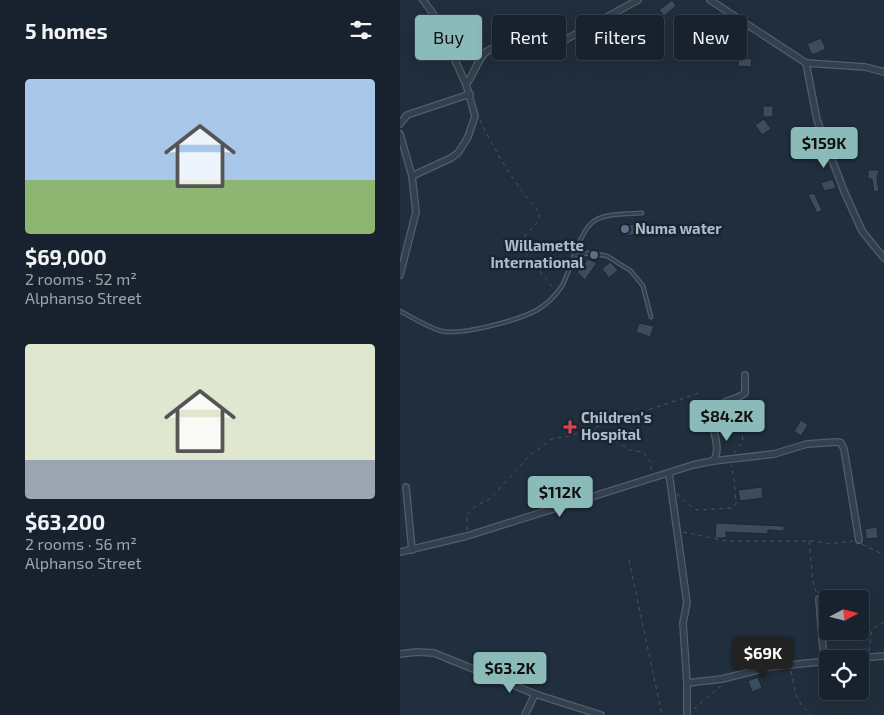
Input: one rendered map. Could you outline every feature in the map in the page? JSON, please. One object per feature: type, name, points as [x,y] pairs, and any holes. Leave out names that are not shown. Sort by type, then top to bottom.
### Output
[{"type":"street","points":[[412,176],[458,153],[472,126],[475,110],[466,84],[434,15],[423,0]]},
{"type":"street","points":[[466,84],[474,74],[482,55],[487,51],[505,45],[552,45],[563,41],[638,0]]},
{"type":"street","points":[[710,0],[806,63],[865,67],[884,72]]},
{"type":"street","points":[[806,63],[817,120],[844,190],[862,231],[884,258]]},
{"type":"street","points":[[400,124],[403,117],[407,115],[470,94]]},
{"type":"street","points":[[400,134],[412,176],[416,212],[400,275]]},
{"type":"street","points":[[712,461],[717,452],[713,419],[714,412],[719,406],[745,392],[745,375]]},
{"type":"street","points":[[400,552],[467,536],[712,461],[774,454],[808,444],[837,442],[844,449],[859,540]]},
{"type":"street","points":[[669,473],[687,603],[683,623],[687,715]]},
{"type":"street","points":[[406,487],[412,550]]},
{"type":"street","points":[[400,654],[434,653],[536,694],[601,715]]},
{"type":"street","points":[[869,656],[884,656]]},
{"type":"street","points":[[687,683],[762,669],[819,662]]},
{"type":"street","points":[[525,715],[536,694]]},
{"type":"lane","points":[[400,311],[442,331],[467,331],[513,320],[536,311],[550,300],[561,287],[586,229],[594,221],[611,216],[642,213]]},
{"type":"lane","points":[[576,255],[591,253],[607,256],[631,271],[643,286],[651,317]]},
{"type":"path","points":[[475,110],[501,157],[539,212],[539,220],[518,244],[557,292]]},
{"type":"path","points":[[467,536],[467,514],[476,506],[491,498],[529,456],[552,439],[569,436],[702,392]]},
{"type":"path","points":[[672,489],[694,509],[698,510],[731,508],[736,504],[732,466],[728,459],[743,442],[741,420],[738,413]]},
{"type":"path","points":[[593,428],[630,450],[644,452],[652,464],[648,480]]},
{"type":"path","points":[[678,531],[728,541],[809,541],[830,544],[859,540],[864,546],[884,555]]},
{"type":"path","points":[[809,541],[814,588],[819,599]]},
{"type":"path","points":[[629,560],[662,715]]},
{"type":"path","points":[[869,650],[872,629],[884,622]]},
{"type":"path","points":[[790,665],[795,696],[799,704],[811,715]]},
{"type":"path","points":[[687,715],[721,686]]},
{"type":"building","points":[[672,0],[676,6],[664,16],[659,10]]},
{"type":"building","points":[[821,38],[826,49],[812,55],[807,44]]},
{"type":"building","points":[[752,59],[751,67],[738,66],[739,60]]},
{"type":"building","points":[[763,106],[773,106],[773,117],[763,117]]},
{"type":"building","points":[[764,119],[771,129],[762,135],[755,125]]},
{"type":"building","points":[[807,131],[813,149],[807,152],[800,133]]},
{"type":"building","points":[[868,170],[879,170],[877,179],[879,191],[874,192],[872,179],[868,179]]},
{"type":"building","points":[[833,179],[836,188],[824,191],[821,183]]},
{"type":"building","points":[[814,193],[822,210],[817,213],[808,195]]},
{"type":"building","points":[[639,224],[643,234],[622,236],[623,225]]},
{"type":"building","points":[[588,259],[597,263],[585,280],[577,272]]},
{"type":"building","points":[[610,262],[618,270],[609,278],[602,269]]},
{"type":"building","points":[[639,323],[654,326],[650,337],[636,332]]},
{"type":"building","points":[[801,420],[808,425],[801,436],[794,431]]},
{"type":"building","points":[[762,487],[763,498],[740,501],[738,490]]},
{"type":"building","points":[[716,523],[784,526],[784,531],[768,530],[768,534],[726,532],[726,538],[715,538]]},
{"type":"building","points":[[877,527],[878,538],[866,539],[865,529]]},
{"type":"building","points":[[758,677],[762,688],[752,692],[748,681]]},
{"type":"place","name":"Numa water","points":[[625,229]]},
{"type":"place","name":"Willamette International","points":[[594,255]]},
{"type":"place","name":"Children's Hospital","points":[[570,427]]}]
